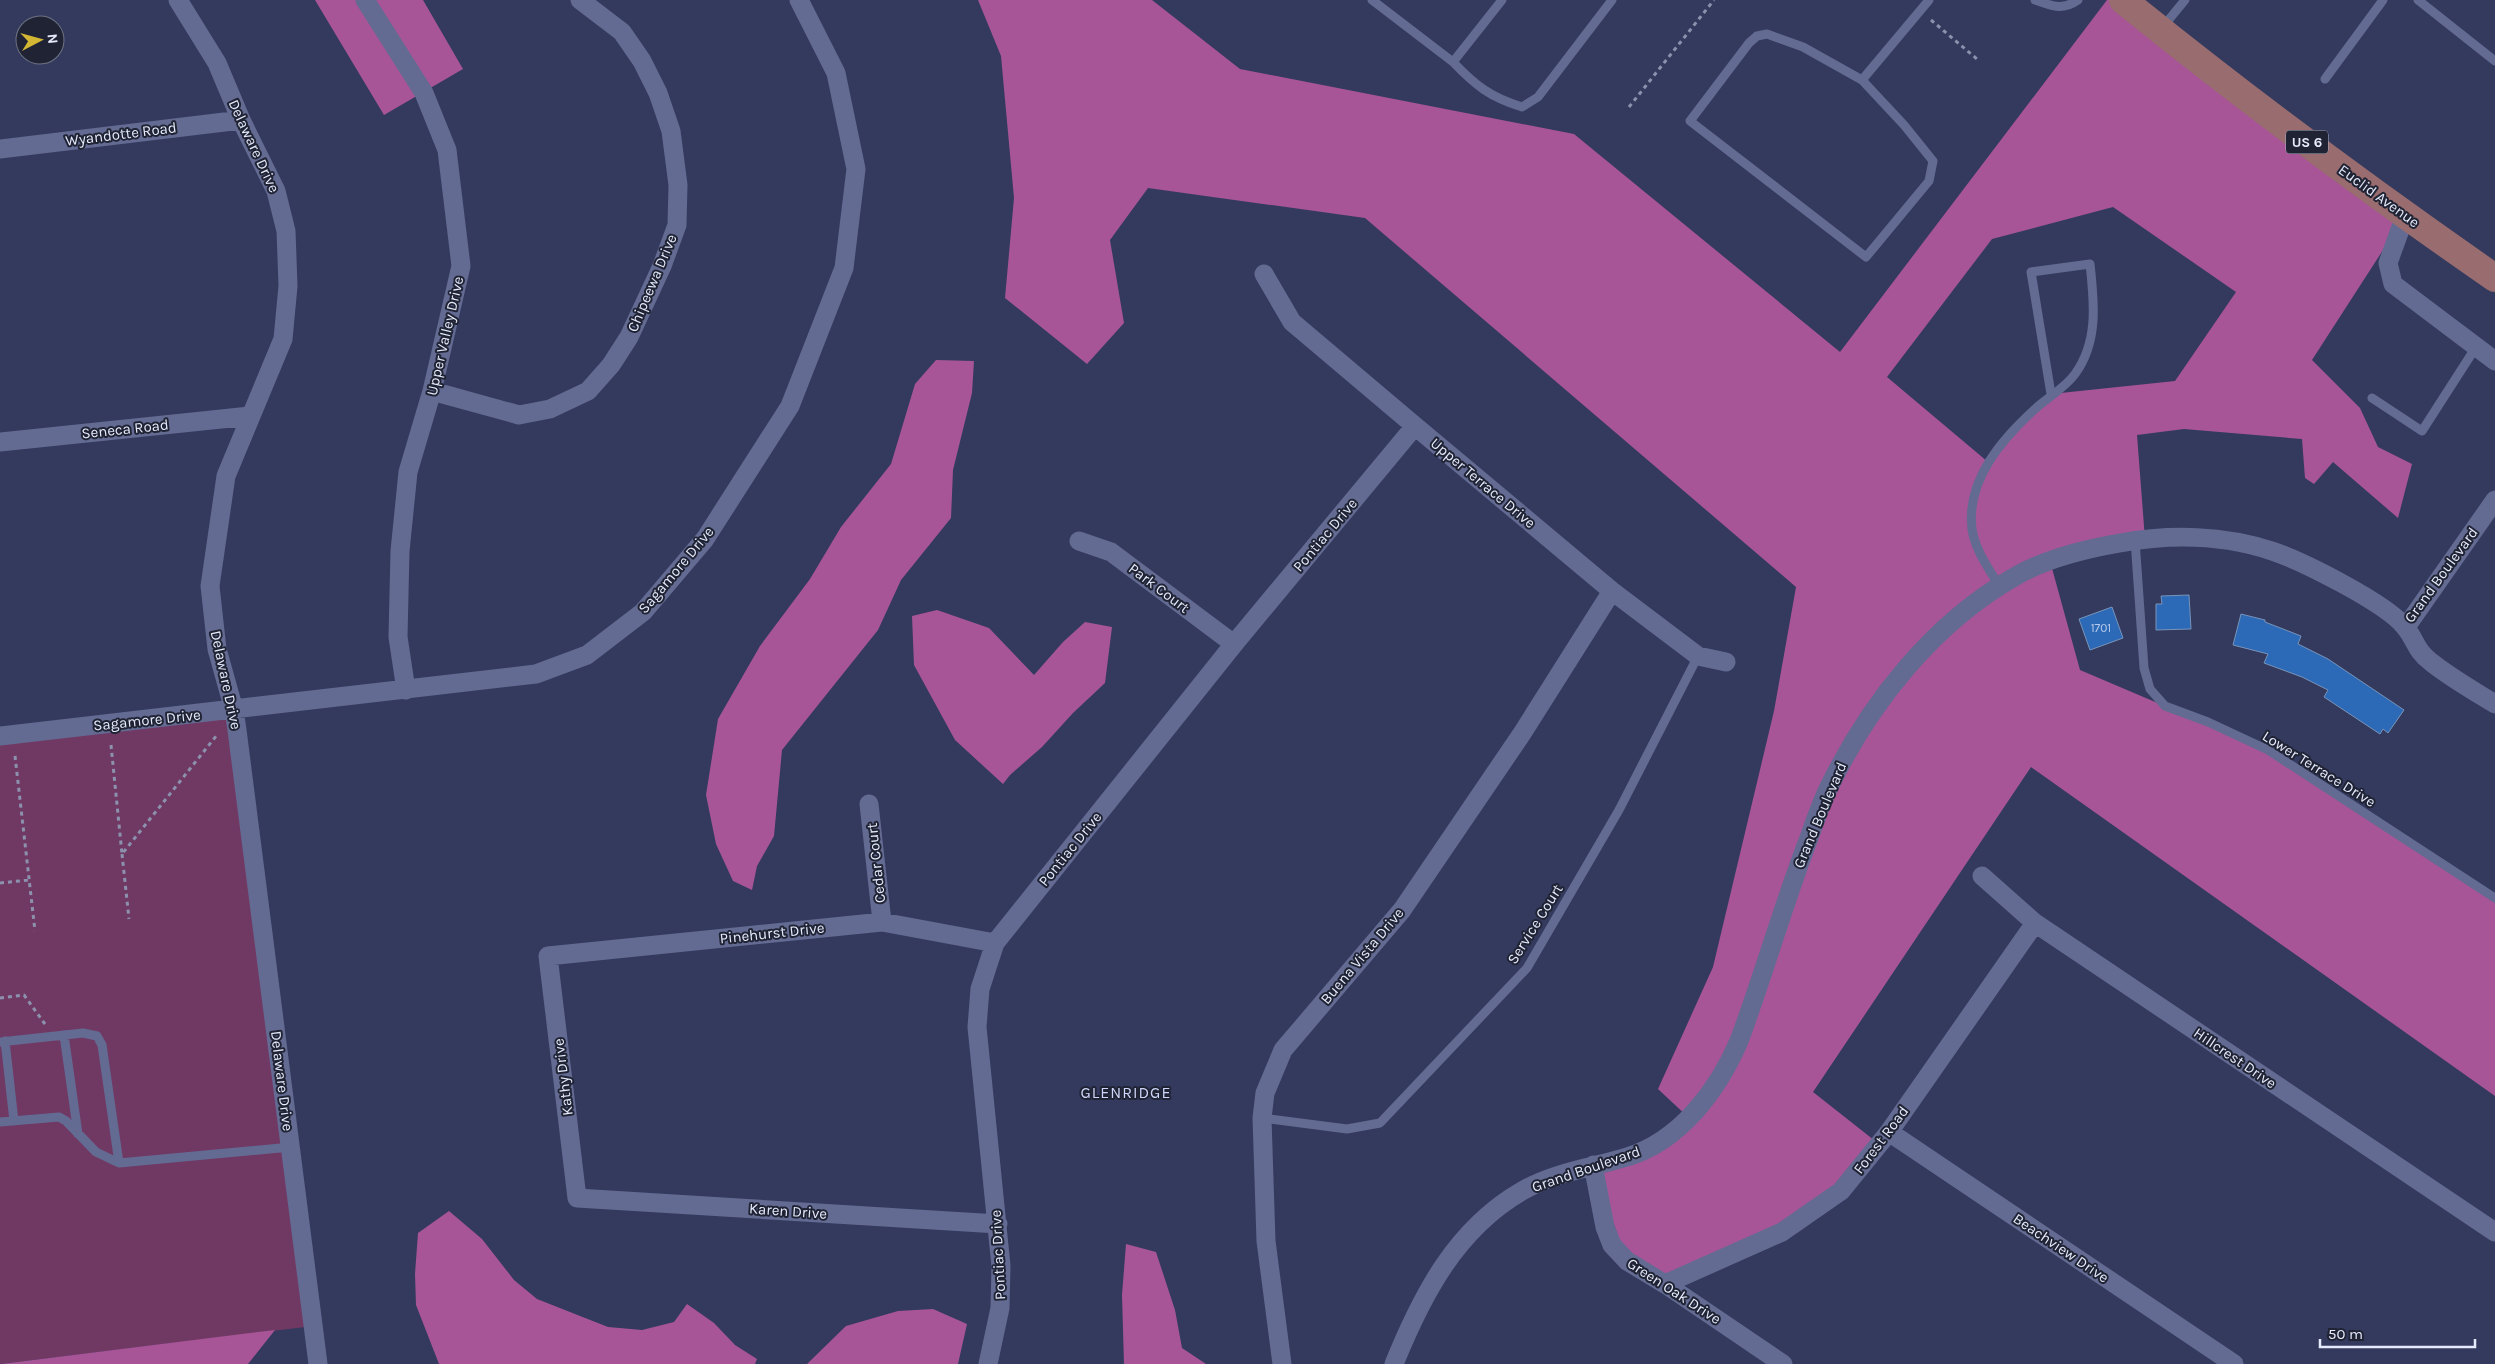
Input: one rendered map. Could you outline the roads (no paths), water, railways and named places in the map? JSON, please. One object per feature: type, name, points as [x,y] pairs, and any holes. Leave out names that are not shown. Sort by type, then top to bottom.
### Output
[{"type":"main road","name":"Euclid Avenue","points":[[2123,0],[2405,216],[2491,272]]},
{"type":"street","name":"Delaware Drive","points":[[178,0],[217,63],[241,120],[276,191],[286,231],[288,286],[283,339],[226,476],[210,586],[217,649],[234,710],[318,1364]]},
{"type":"street","name":"Upper Valley Drive","points":[[365,0],[424,93],[446,150],[461,266],[432,391],[408,472],[401,541],[398,638],[406,690]]},
{"type":"street","name":"Chipeewa Drive","points":[[432,391],[519,415],[550,409],[588,391],[611,365],[629,337],[662,266],[677,226],[678,185],[671,131],[658,93],[642,61],[622,32],[580,0]]},
{"type":"street","name":"Sagamore Drive","points":[[0,736],[536,674],[587,655],[643,612],[705,539],[790,406],[844,268],[856,169],[836,73],[799,0]]},
{"type":"street","name":"Wyandotte Road","points":[[0,149],[241,120]]},
{"type":"street","points":[[2405,216],[2388,263],[2393,284],[2495,361]]},
{"type":"street","name":"Upper Terrace Drive","points":[[1264,274],[1292,322],[1415,426],[1612,591],[1698,656],[1726,662]]},
{"type":"street","name":"Seneca Road","points":[[0,442],[250,416]]},
{"type":"street","name":"Pontiac Drive","points":[[988,1364],[1000,1308],[1001,1266],[977,1027],[980,989],[996,943],[1234,644],[1415,426]]},
{"type":"street","name":"Grand Boulevard","points":[[1394,1364],[1411,1322],[1433,1279],[1462,1240],[1498,1207],[1523,1191],[1549,1178],[1628,1157],[1658,1143],[1690,1118],[1711,1093],[1728,1067],[1739,1041],[1798,864],[1827,791],[1848,750],[1876,705],[1918,656],[1959,616],[2016,576],[2050,561],[2096,547],[2134,540],[2188,537],[2239,543],[2272,551],[2338,581],[2384,609],[2406,627],[2495,500]]},
{"type":"street","name":"Park Court","points":[[1080,541],[1111,552],[1234,644]]},
{"type":"street","name":"Buena Vista Drive","points":[[1282,1364],[1266,1242],[1262,1118],[1265,1093],[1283,1050],[1402,910],[1523,732],[1612,591]]},
{"type":"street","points":[[2406,627],[2415,647],[2430,661],[2495,704]]},
{"type":"street","name":"Cedar Court","points":[[869,804],[882,922]]},
{"type":"street","name":"Hillcrest Drive","points":[[1982,876],[2035,924],[2495,1232]]},
{"type":"street","name":"Pinehurst Drive","points":[[548,956],[882,922],[996,943]]},
{"type":"street","name":"Forest Road","points":[[1665,1284],[1782,1232],[1841,1192],[1889,1132],[2035,924]]},
{"type":"street","name":"Kathy Drive","points":[[548,956],[578,1198]]},
{"type":"street","name":"Beachview Drive","points":[[1889,1132],[2234,1364]]},
{"type":"street","name":"Green Oak Drive","points":[[1593,1165],[1605,1227],[1612,1246],[1627,1261],[1665,1284],[1783,1364]]},
{"type":"street","name":"Karen Drive","points":[[578,1198],[998,1224]]},
{"type":"lane","points":[[1372,0],[1453,62],[1497,100],[1522,107],[1538,96],[1612,0]]},
{"type":"lane","points":[[1453,62],[1502,0]]},
{"type":"lane","points":[[1862,80],[1929,0]]},
{"type":"lane","points":[[2035,0],[2056,8],[2070,6],[2078,0]]},
{"type":"lane","points":[[2160,30],[2185,0]]},
{"type":"lane","points":[[2325,79],[2383,0]]},
{"type":"lane","points":[[2418,0],[2495,61]]},
{"type":"lane","points":[[1767,34],[1803,47],[1862,80],[1904,125],[1933,161],[1929,181],[1866,257],[1690,121],[1749,43],[1757,36],[1767,34]]},
{"type":"lane","points":[[2000,587],[1980,554],[1972,529],[1973,508],[1978,488],[1988,462],[1999,445],[2051,394],[2075,374],[2086,353],[2095,309],[2090,264],[2031,272],[2051,394]]},
{"type":"lane","points":[[2372,398],[2422,431],[2476,347]]},
{"type":"lane","name":"Lower Terrace Drive","points":[[2134,540],[2144,668],[2150,689],[2165,706],[2208,722],[2268,750],[2495,898]]},
{"type":"lane","name":"Service Court","points":[[1262,1118],[1348,1129],[1380,1123],[1527,968],[1619,810],[1698,656]]},
{"type":"lane","points":[[14,1121],[3,1042],[84,1033],[96,1036],[102,1045],[119,1162]]},
{"type":"lane","points":[[64,1035],[78,1135]]},
{"type":"lane","points":[[0,1122],[59,1117],[66,1120],[78,1135],[96,1152],[119,1162],[291,1146]]},
{"type":"district","name":"GLENRIDGE","points":[[1126,1092]]}]
